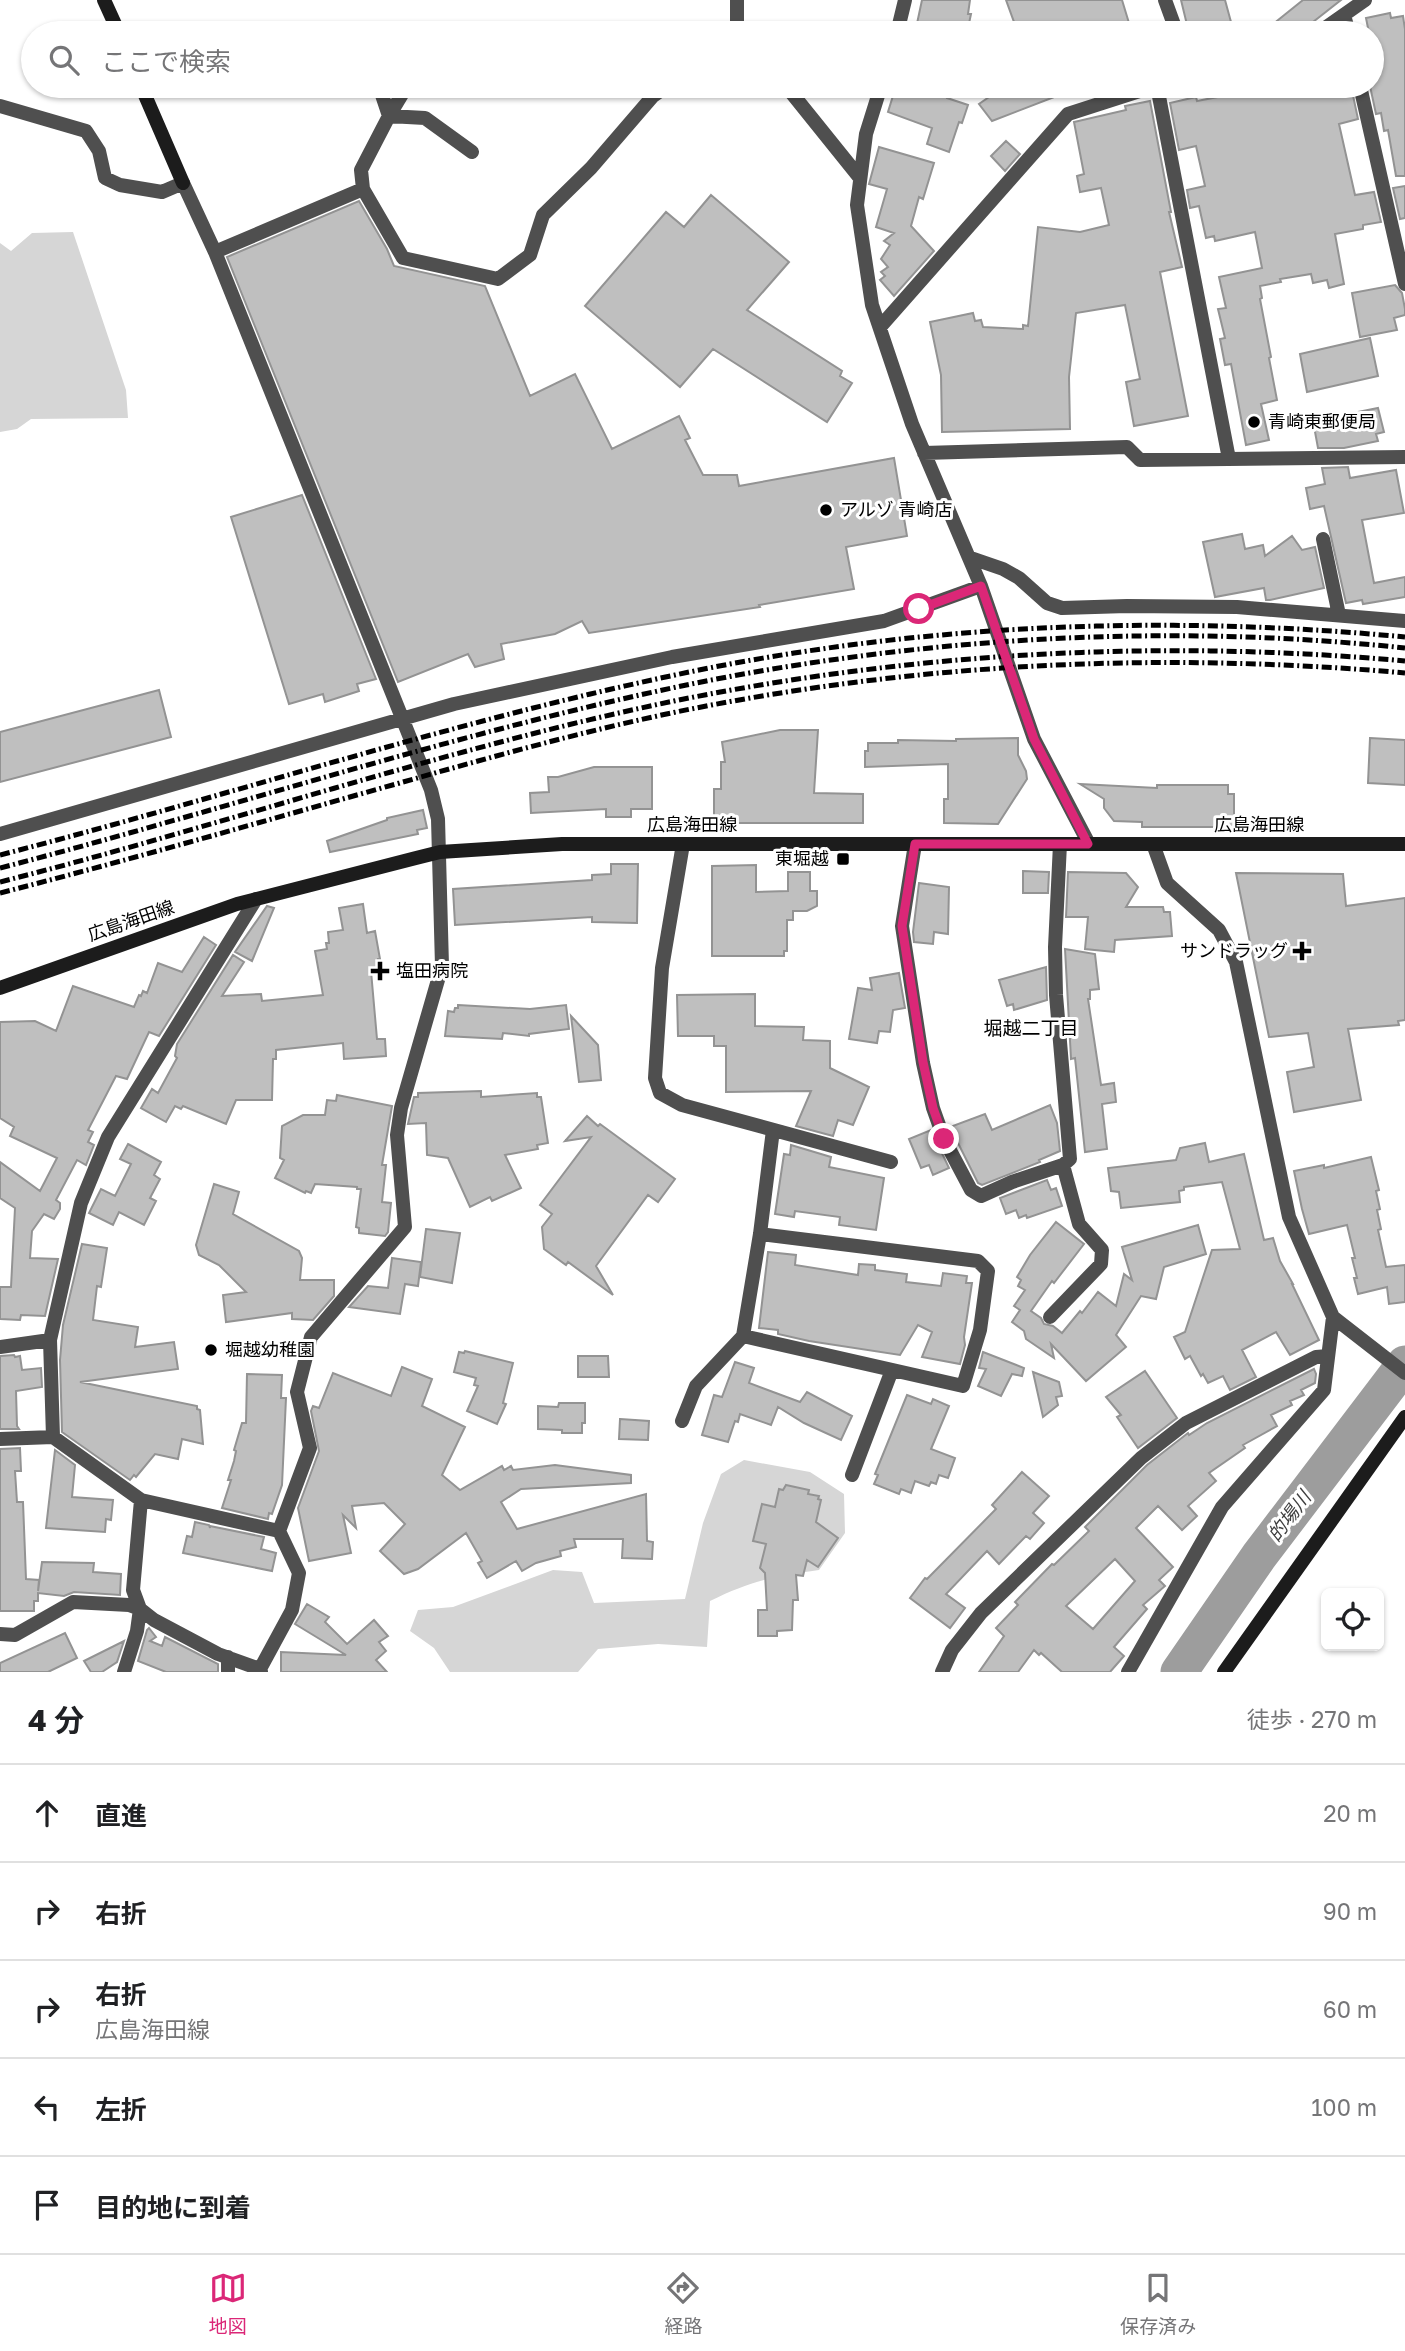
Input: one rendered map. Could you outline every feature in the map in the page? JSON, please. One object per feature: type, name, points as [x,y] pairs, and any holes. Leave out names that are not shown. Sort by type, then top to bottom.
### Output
[{"type":"main road","points":[[104,0],[114,21]]},
{"type":"main road","points":[[146,98],[183,183]]},
{"type":"main road","name":"広島海田線","points":[[0,988],[256,899],[440,852],[562,844],[1405,844]]},
{"type":"main road","points":[[1224,1672],[1405,1417]]},
{"type":"street","points":[[737,0],[737,21]]},
{"type":"street","points":[[900,21],[905,0]]},
{"type":"street","points":[[1165,0],[1173,21]]},
{"type":"street","points":[[1335,21],[1365,0]]},
{"type":"street","points":[[1344,15],[1346,21]]},
{"type":"street","points":[[383,98],[389,116]]},
{"type":"street","points":[[400,98],[361,170],[363,189],[403,258],[498,279],[530,255],[543,215],[591,168],[651,98]]},
{"type":"street","points":[[796,98],[860,178]]},
{"type":"street","points":[[877,98],[866,134],[857,205],[872,304],[912,424],[971,558],[1034,739],[1088,844]]},
{"type":"street","points":[[880,327],[1068,114],[1118,98]]},
{"type":"street","points":[[1158,98],[1229,459]]},
{"type":"street","points":[[1363,98],[1405,284]]},
{"type":"street","points":[[0,106],[86,131],[99,151],[105,178],[120,186],[162,192],[183,183],[215,251],[431,790],[438,819],[442,966],[401,1108],[397,1135],[405,1227],[312,1336],[297,1392],[310,1448],[279,1531],[299,1573],[292,1610],[261,1670],[228,1665],[140,1609],[129,1605],[73,1602],[15,1635],[0,1634]]},
{"type":"street","points":[[389,116],[425,118],[472,152]]},
{"type":"street","points":[[215,251],[363,189]]},
{"type":"street","points":[[924,453],[1127,447],[1140,460],[1405,457]]},
{"type":"street","points":[[1323,539],[1339,615]]},
{"type":"street","points":[[971,558],[1003,569],[1019,578],[1047,603],[1062,608],[1237,607],[1405,621]]},
{"type":"street","points":[[0,834],[508,691],[765,639],[884,621],[981,586]]},
{"type":"street","points":[[683,844],[662,968],[654,1078],[660,1093],[682,1105],[891,1162]]},
{"type":"street","points":[[915,844],[902,926],[923,1062],[933,1108],[944,1139],[971,1190],[981,1196],[1012,1182],[1063,1165],[1070,1159],[1056,995],[1055,947],[1060,844]]},
{"type":"street","points":[[1153,844],[1167,883],[1219,930],[1236,962],[1289,1217],[1333,1317],[1405,1373]]},
{"type":"street","points":[[53,1437],[50,1340],[81,1203],[108,1137],[256,899]]},
{"type":"street","points":[[682,1421],[696,1386],[743,1336],[760,1234],[773,1130]]},
{"type":"street","points":[[1050,1317],[1101,1264],[1102,1250],[1079,1224],[1063,1165]]},
{"type":"street","points":[[743,1336],[963,1386],[980,1330],[988,1271],[978,1261],[760,1234]]},
{"type":"street","points":[[1129,1672],[1222,1507],[1324,1390],[1333,1317]]},
{"type":"street","points":[[0,1347],[50,1340]]},
{"type":"street","points":[[942,1672],[952,1650],[981,1613],[1142,1458],[1186,1423],[1316,1357],[1328,1356]]},
{"type":"street","points":[[852,1475],[892,1370]]},
{"type":"street","points":[[0,1439],[53,1437],[141,1500],[279,1531]]},
{"type":"street","points":[[124,1672],[140,1609],[133,1590],[141,1500]]},
{"type":"shaded area","points":[[73,232],[126,390],[128,418],[31,419],[17,429],[0,432],[0,243],[11,251],[32,233]]},
{"type":"shaded area","points":[[744,1460],[810,1472],[844,1494],[845,1533],[819,1570],[763,1580],[710,1601],[707,1647],[658,1644],[598,1649],[578,1672],[450,1672],[434,1648],[410,1631],[418,1610],[453,1607],[553,1570],[582,1572],[594,1603],[685,1599],[703,1523],[721,1474]]},
{"type":"building","points":[[922,0],[970,0],[970,21],[918,21]]},
{"type":"building","points":[[1006,0],[1122,0],[1128,21],[1014,21]]},
{"type":"building","points":[[1181,0],[1225,0],[1231,21],[1186,21]]},
{"type":"building","points":[[1303,0],[1341,0],[1314,21],[1277,21]]},
{"type":"building","points":[[1390,13],[1391,18],[1403,16],[1405,176],[1396,176],[1388,130],[1384,131],[1381,113],[1376,114],[1373,98],[1384,98],[1384,21],[1367,21],[1366,18]]},
{"type":"building","points":[[892,98],[947,98],[968,105],[949,152],[927,144],[932,128],[888,112]]},
{"type":"building","points":[[988,98],[1052,98],[992,121],[979,104]]},
{"type":"building","points":[[1192,98],[1196,98],[1197,101],[1212,98],[1354,98],[1358,119],[1339,124],[1355,195],[1374,192],[1381,222],[1363,225],[1363,229],[1335,234],[1344,284],[1329,288],[1327,280],[1313,283],[1311,274],[1280,279],[1281,282],[1260,286],[1277,400],[1261,404],[1269,440],[1246,445],[1231,364],[1225,365],[1220,339],[1225,338],[1218,309],[1226,308],[1219,277],[1262,268],[1255,232],[1215,241],[1214,236],[1206,238],[1199,206],[1190,208],[1187,190],[1205,186],[1196,146],[1179,150],[1170,103]]},
{"type":"building","points":[[1150,101],[1169,212],[1182,267],[1160,272],[1188,416],[1134,426],[1126,382],[1140,379],[1125,305],[1076,313],[1069,377],[1070,429],[942,432],[941,375],[930,322],[973,313],[975,321],[981,320],[983,327],[1023,329],[1023,325],[1028,326],[1038,227],[1080,232],[1109,225],[1101,188],[1080,192],[1077,176],[1084,174],[1074,122],[1126,110],[1125,106]]},
{"type":"building","points":[[1006,141],[1020,154],[1005,171],[991,156]]},
{"type":"building","points":[[879,147],[934,163],[923,199],[919,197],[911,226],[934,251],[894,296],[880,280],[885,276],[881,272],[888,267],[881,259],[890,245],[884,241],[894,233],[876,227],[887,189],[869,184]]},
{"type":"building","points":[[1405,186],[1405,218],[1400,219],[1393,188]]},
{"type":"building","points":[[711,195],[789,262],[747,310],[842,371],[840,376],[852,383],[827,422],[713,349],[680,387],[585,306],[666,212],[684,227]]},
{"type":"building","points":[[359,201],[394,266],[485,286],[530,396],[575,374],[612,449],[679,416],[690,438],[685,440],[703,475],[737,475],[739,486],[894,458],[907,536],[846,547],[854,589],[759,605],[760,607],[589,633],[582,621],[555,634],[501,644],[504,659],[475,667],[468,654],[398,682],[227,257]]},
{"type":"building","points":[[1395,285],[1402,293],[1405,309],[1405,315],[1394,318],[1397,330],[1360,337],[1352,293]]},
{"type":"building","points":[[1370,338],[1378,376],[1307,392],[1300,354]]},
{"type":"building","points":[[1378,408],[1384,432],[1376,434],[1378,441],[1344,448],[1318,448],[1313,421]]},
{"type":"building","points":[[1348,467],[1350,478],[1396,470],[1404,513],[1362,520],[1374,583],[1405,577],[1405,597],[1363,604],[1362,600],[1346,603],[1324,506],[1310,509],[1306,488],[1325,484],[1322,468]]},
{"type":"building","points":[[302,495],[376,679],[357,684],[359,691],[325,702],[323,694],[289,704],[231,517]]},
{"type":"building","points":[[1242,534],[1245,549],[1263,545],[1265,556],[1292,536],[1302,550],[1315,547],[1324,588],[1270,600],[1266,600],[1264,588],[1215,597],[1203,542]]},
{"type":"building","points":[[159,690],[171,737],[0,782],[0,732]]},
{"type":"building","points":[[780,730],[818,730],[814,793],[863,794],[863,823],[714,823],[714,789],[721,789],[721,762],[725,762],[722,742]]},
{"type":"building","points":[[1018,738],[1018,755],[1027,779],[998,824],[944,823],[944,799],[948,799],[948,764],[865,767],[868,743]]},
{"type":"building","points":[[1370,738],[1405,740],[1405,785],[1368,783]]},
{"type":"building","points":[[594,767],[652,767],[652,809],[631,809],[631,817],[606,817],[606,809],[531,813],[530,793],[549,792],[548,777],[558,777]]},
{"type":"building","points":[[1080,784],[1157,788],[1157,785],[1228,785],[1228,794],[1234,794],[1234,827],[1142,827],[1142,822],[1114,821],[1104,808],[1104,799]]},
{"type":"building","points":[[423,810],[427,828],[417,830],[418,834],[330,852],[327,841],[387,818]]},
{"type":"building","points":[[611,864],[638,864],[637,923],[592,922],[592,917],[455,925],[453,889],[592,880],[592,875],[611,874]]},
{"type":"building","points":[[756,865],[756,892],[788,891],[788,872],[810,872],[810,891],[817,891],[817,906],[807,911],[793,911],[793,920],[787,920],[787,951],[784,951],[784,956],[712,956],[712,866]]},
{"type":"building","points":[[1023,871],[1049,872],[1048,893],[1023,893]]},
{"type":"building","points":[[1068,872],[1126,873],[1138,887],[1126,907],[1163,907],[1164,912],[1170,912],[1172,936],[1115,940],[1114,952],[1085,949],[1088,917],[1066,917]]},
{"type":"building","name":"サンドラッグ","points":[[1236,873],[1343,874],[1346,906],[1405,898],[1405,1020],[1398,1021],[1399,1025],[1348,1029],[1361,1100],[1294,1112],[1287,1072],[1314,1067],[1308,1033],[1269,1037]]},
{"type":"building","points":[[919,883],[949,887],[948,934],[934,932],[933,944],[914,942]]},
{"type":"building","points":[[363,904],[367,933],[375,931],[380,959],[379,970],[371,971],[377,1039],[385,1039],[386,1056],[344,1059],[343,1043],[276,1050],[276,1059],[273,1059],[272,1100],[236,1100],[226,1124],[183,1106],[181,1109],[175,1106],[166,1122],[141,1108],[152,1089],[158,1093],[177,1058],[177,1044],[233,955],[244,962],[222,996],[261,994],[262,1001],[323,995],[315,951],[327,949],[328,932],[343,930],[339,908]]},
{"type":"building","points":[[267,906],[274,908],[252,961],[235,952]]},
{"type":"building","points":[[204,937],[216,945],[159,1036],[149,1032],[127,1079],[116,1076],[88,1130],[93,1132],[88,1142],[94,1145],[86,1165],[77,1160],[56,1200],[60,1203],[60,1209],[54,1219],[44,1214],[32,1231],[30,1258],[58,1259],[45,1316],[21,1315],[20,1320],[0,1319],[0,1287],[11,1287],[15,1208],[0,1198],[0,1162],[40,1191],[57,1158],[10,1136],[14,1127],[0,1118],[0,1022],[35,1021],[56,1031],[73,986],[134,1007],[139,995],[141,996],[143,991],[147,993],[158,963],[182,972]]},
{"type":"building","points":[[1065,949],[1095,954],[1099,989],[1090,990],[1088,999],[1101,1085],[1114,1083],[1116,1102],[1102,1104],[1107,1149],[1085,1152],[1075,1058],[1071,1059]]},
{"type":"building","points":[[1046,967],[1047,1000],[1014,1010],[1013,1004],[1007,1006],[999,980]]},
{"type":"building","points":[[899,973],[905,1008],[893,1010],[890,1032],[879,1031],[877,1043],[849,1039],[858,988],[872,990],[870,978]]},
{"type":"building","points":[[755,994],[755,1026],[804,1027],[803,1040],[830,1041],[830,1068],[869,1087],[853,1125],[838,1120],[833,1136],[796,1126],[811,1091],[726,1092],[726,1046],[714,1046],[714,1036],[678,1036],[677,995]]},
{"type":"building","points":[[458,1005],[530,1009],[566,1005],[569,1029],[529,1036],[503,1033],[502,1039],[445,1036],[448,1011],[454,1012]]},
{"type":"building","points":[[571,1016],[598,1045],[601,1080],[579,1082]]},
{"type":"building","points":[[481,1091],[481,1097],[537,1093],[537,1097],[541,1097],[548,1143],[537,1145],[538,1149],[505,1155],[521,1188],[492,1201],[490,1197],[470,1207],[448,1158],[427,1155],[426,1123],[408,1124],[414,1097],[418,1097],[418,1093]]},
{"type":"building","points":[[337,1095],[392,1106],[382,1165],[386,1165],[382,1202],[391,1203],[388,1232],[385,1236],[359,1233],[359,1228],[356,1227],[361,1189],[315,1184],[311,1193],[305,1193],[275,1178],[284,1160],[280,1158],[282,1126],[303,1115],[325,1115],[327,1100],[336,1101]]},
{"type":"building","points":[[1050,1105],[1057,1123],[1060,1151],[982,1185],[978,1183],[950,1127],[985,1114],[992,1130]]},
{"type":"building","points":[[587,1116],[675,1179],[658,1202],[648,1195],[596,1266],[613,1295],[568,1262],[566,1265],[544,1249],[542,1227],[552,1214],[540,1205],[591,1137],[565,1141]]},
{"type":"building","points":[[931,1130],[949,1168],[933,1175],[929,1165],[921,1168],[909,1139]]},
{"type":"building","points":[[1205,1143],[1209,1162],[1244,1154],[1264,1240],[1273,1238],[1280,1261],[1319,1340],[1290,1355],[1276,1332],[1242,1350],[1256,1377],[1230,1390],[1223,1376],[1208,1383],[1190,1356],[1185,1359],[1174,1337],[1185,1332],[1212,1250],[1240,1249],[1222,1182],[1184,1187],[1184,1190],[1179,1191],[1180,1202],[1121,1208],[1119,1192],[1111,1191],[1108,1168],[1176,1160],[1180,1148]]},
{"type":"building","points":[[128,1144],[161,1162],[154,1175],[160,1179],[150,1198],[156,1201],[144,1225],[119,1212],[113,1225],[89,1213],[101,1189],[115,1196],[131,1164],[120,1159]]},
{"type":"building","points":[[791,1145],[831,1157],[829,1167],[884,1178],[876,1230],[839,1225],[840,1217],[795,1211],[794,1217],[775,1214],[784,1154],[790,1155]]},
{"type":"building","points":[[1371,1157],[1379,1190],[1376,1191],[1381,1229],[1378,1230],[1386,1267],[1405,1265],[1405,1302],[1389,1304],[1387,1287],[1358,1294],[1352,1258],[1355,1258],[1347,1225],[1309,1234],[1302,1209],[1294,1171],[1324,1165],[1324,1168]]},
{"type":"building","points":[[1047,1180],[1051,1190],[1056,1188],[1062,1206],[1027,1218],[1026,1215],[1019,1218],[1016,1210],[1006,1214],[1000,1198]]},
{"type":"building","points":[[214,1184],[239,1192],[233,1214],[299,1251],[302,1258],[300,1280],[334,1280],[334,1296],[313,1320],[292,1319],[292,1313],[226,1322],[223,1295],[246,1292],[219,1265],[199,1255],[196,1245]]},
{"type":"building","points":[[1056,1222],[1084,1244],[1054,1283],[1052,1281],[1031,1311],[1041,1318],[1044,1324],[1053,1326],[1062,1333],[1098,1292],[1116,1306],[1124,1274],[1132,1280],[1122,1247],[1198,1225],[1206,1254],[1164,1267],[1156,1299],[1141,1296],[1116,1335],[1126,1347],[1086,1381],[1051,1344],[1054,1358],[1026,1339],[1024,1331],[1012,1322],[1020,1310],[1014,1306],[1025,1290],[1018,1286],[1021,1280],[1017,1277],[1030,1255]]},
{"type":"building","points":[[426,1229],[460,1233],[452,1283],[420,1277]]},
{"type":"building","points":[[82,1244],[107,1248],[101,1287],[97,1286],[93,1320],[138,1327],[135,1347],[174,1342],[178,1369],[80,1382],[197,1406],[200,1410],[203,1444],[182,1439],[178,1459],[155,1454],[136,1477],[134,1475],[130,1480],[62,1432],[60,1360],[63,1325]]},
{"type":"building","points":[[768,1252],[796,1255],[795,1265],[858,1275],[859,1264],[875,1265],[875,1270],[907,1274],[906,1282],[941,1286],[943,1273],[967,1276],[966,1283],[972,1283],[965,1345],[960,1364],[922,1357],[932,1332],[918,1325],[900,1355],[809,1341],[778,1334],[778,1330],[759,1328]]},
{"type":"building","points":[[392,1258],[421,1262],[418,1286],[405,1284],[400,1314],[349,1307],[368,1286],[388,1288]]},
{"type":"building","points":[[465,1351],[513,1363],[503,1403],[506,1404],[497,1424],[467,1411],[478,1386],[474,1385],[476,1378],[454,1372],[459,1352]]},
{"type":"building","points":[[983,1352],[1024,1368],[1022,1376],[1012,1374],[1001,1396],[978,1386],[986,1369],[979,1368]]},
{"type":"building","points":[[0,1356],[20,1356],[22,1370],[41,1368],[42,1387],[16,1391],[19,1429],[0,1429]]},
{"type":"building","points":[[578,1356],[608,1356],[609,1377],[578,1377]]},
{"type":"building","points":[[735,1362],[754,1368],[749,1383],[800,1402],[807,1392],[852,1416],[841,1440],[804,1423],[778,1407],[771,1425],[740,1414],[728,1442],[702,1435],[714,1395],[722,1397]]},
{"type":"building","points":[[402,1367],[432,1379],[422,1406],[465,1427],[442,1475],[460,1490],[502,1466],[504,1470],[511,1466],[513,1470],[555,1465],[631,1475],[631,1483],[521,1489],[501,1502],[517,1529],[646,1494],[647,1541],[653,1542],[652,1559],[622,1558],[623,1539],[574,1539],[576,1547],[560,1551],[561,1556],[536,1563],[522,1571],[516,1561],[487,1578],[478,1563],[482,1561],[466,1533],[418,1569],[404,1574],[380,1551],[405,1524],[384,1503],[352,1506],[356,1528],[343,1515],[351,1553],[309,1561],[298,1508],[319,1451],[311,1411],[313,1406],[319,1408],[333,1373],[391,1396]]},
{"type":"building","points":[[1314,1369],[1315,1383],[1301,1390],[1304,1395],[1290,1401],[1292,1405],[1271,1415],[1277,1426],[1243,1445],[1245,1448],[1209,1473],[1216,1481],[1188,1506],[1197,1516],[1182,1530],[1158,1506],[1136,1528],[1173,1567],[1159,1580],[1165,1586],[1143,1605],[1147,1609],[1114,1647],[1124,1656],[1110,1672],[1062,1672],[1034,1650],[1018,1672],[979,1672],[1004,1636],[996,1628],[1018,1605],[1015,1602],[1089,1531],[1085,1527],[1147,1465],[1188,1433],[1189,1435],[1207,1423]],"holes":[[[1115,1559],[1135,1581],[1093,1629],[1066,1606]]]},
{"type":"building","points":[[1145,1371],[1177,1418],[1138,1448],[1117,1417],[1121,1415],[1106,1397]]},
{"type":"building","points":[[1033,1372],[1059,1382],[1062,1396],[1056,1397],[1058,1405],[1043,1417]]},
{"type":"building","points":[[247,1374],[282,1375],[281,1398],[286,1398],[282,1485],[268,1519],[222,1508],[231,1480],[228,1480],[236,1451],[234,1450],[242,1423],[246,1423]]},
{"type":"building","points":[[907,1395],[931,1404],[933,1399],[949,1406],[931,1449],[955,1458],[948,1478],[939,1475],[936,1484],[931,1482],[929,1486],[915,1481],[911,1493],[901,1489],[899,1494],[874,1484],[878,1475],[875,1474]]},
{"type":"building","points":[[559,1403],[585,1403],[582,1433],[538,1429],[538,1406],[558,1407]]},
{"type":"building","points":[[620,1419],[649,1421],[648,1440],[619,1439]]},
{"type":"building","points":[[20,1448],[21,1471],[15,1471],[17,1502],[23,1502],[26,1579],[39,1580],[38,1591],[42,1562],[94,1563],[93,1572],[121,1574],[120,1595],[74,1592],[64,1596],[38,1593],[38,1601],[34,1601],[34,1611],[0,1611],[0,1449]]},
{"type":"building","points":[[55,1450],[75,1465],[72,1497],[113,1500],[111,1520],[106,1519],[105,1532],[46,1528]]},
{"type":"building","points":[[1022,1472],[1049,1496],[1033,1513],[1044,1523],[1030,1539],[1026,1536],[999,1564],[987,1551],[946,1594],[965,1608],[950,1628],[910,1598],[925,1578],[927,1579],[996,1509],[992,1505]]},
{"type":"building","points":[[786,1485],[809,1490],[808,1494],[819,1496],[818,1499],[821,1500],[816,1522],[838,1538],[818,1567],[807,1560],[803,1576],[796,1575],[798,1600],[793,1600],[792,1630],[777,1631],[777,1636],[758,1636],[758,1610],[767,1610],[765,1573],[760,1568],[766,1544],[753,1541],[762,1504],[775,1507],[779,1489],[783,1490]]},
{"type":"building","points":[[195,1522],[209,1525],[210,1528],[264,1537],[261,1549],[276,1553],[272,1571],[183,1553],[187,1536],[192,1537]]},
{"type":"building","points":[[307,1604],[329,1617],[325,1622],[347,1644],[374,1620],[388,1636],[379,1642],[386,1651],[376,1660],[387,1672],[281,1672],[281,1652],[346,1655],[295,1624]]},
{"type":"building","points":[[149,1628],[156,1637],[150,1641],[162,1646],[165,1637],[218,1664],[218,1672],[166,1672],[138,1661]]},
{"type":"building","points":[[65,1633],[77,1658],[48,1672],[0,1672],[0,1663]]},
{"type":"building","points":[[124,1641],[117,1662],[102,1672],[91,1672],[84,1661]]},
{"type":"waterway","name":"的場川","points":[[1179,1672],[1259,1556],[1405,1364]]},
{"type":"railway","points":[[0,855],[505,715],[675,675],[765,658],[856,644],[1038,628],[1222,626],[1405,637]]},
{"type":"railway","points":[[0,868],[520,724],[608,702],[783,667],[960,645],[1138,636],[1228,636],[1405,648]]},
{"type":"railway","points":[[0,882],[504,741],[674,701],[765,684],[856,671],[1038,654],[1222,651],[1405,661]]},
{"type":"railway","points":[[0,893],[545,743],[620,724],[784,692],[960,671],[1049,665],[1227,663],[1405,673]]},
{"type":"place","name":"青崎東郵便局","points":[[1254,422]]},
{"type":"place","name":"アルゾ 青崎店","points":[[826,510]]},
{"type":"place","name":"東堀越","points":[[843,859]]},
{"type":"place","name":"サンドラッグ","points":[[1302,951]]},
{"type":"place","name":"塩田病院","points":[[380,971]]},
{"type":"place","name":"堀越幼稚園","points":[[211,1350]]},
{"type":"district","name":"堀越二丁目","points":[[1031,1028]]},
{"type":"route","points":[[919,609],[981,586],[1034,739],[1088,844],[915,844],[902,926],[923,1062],[933,1108],[944,1139]]}]
